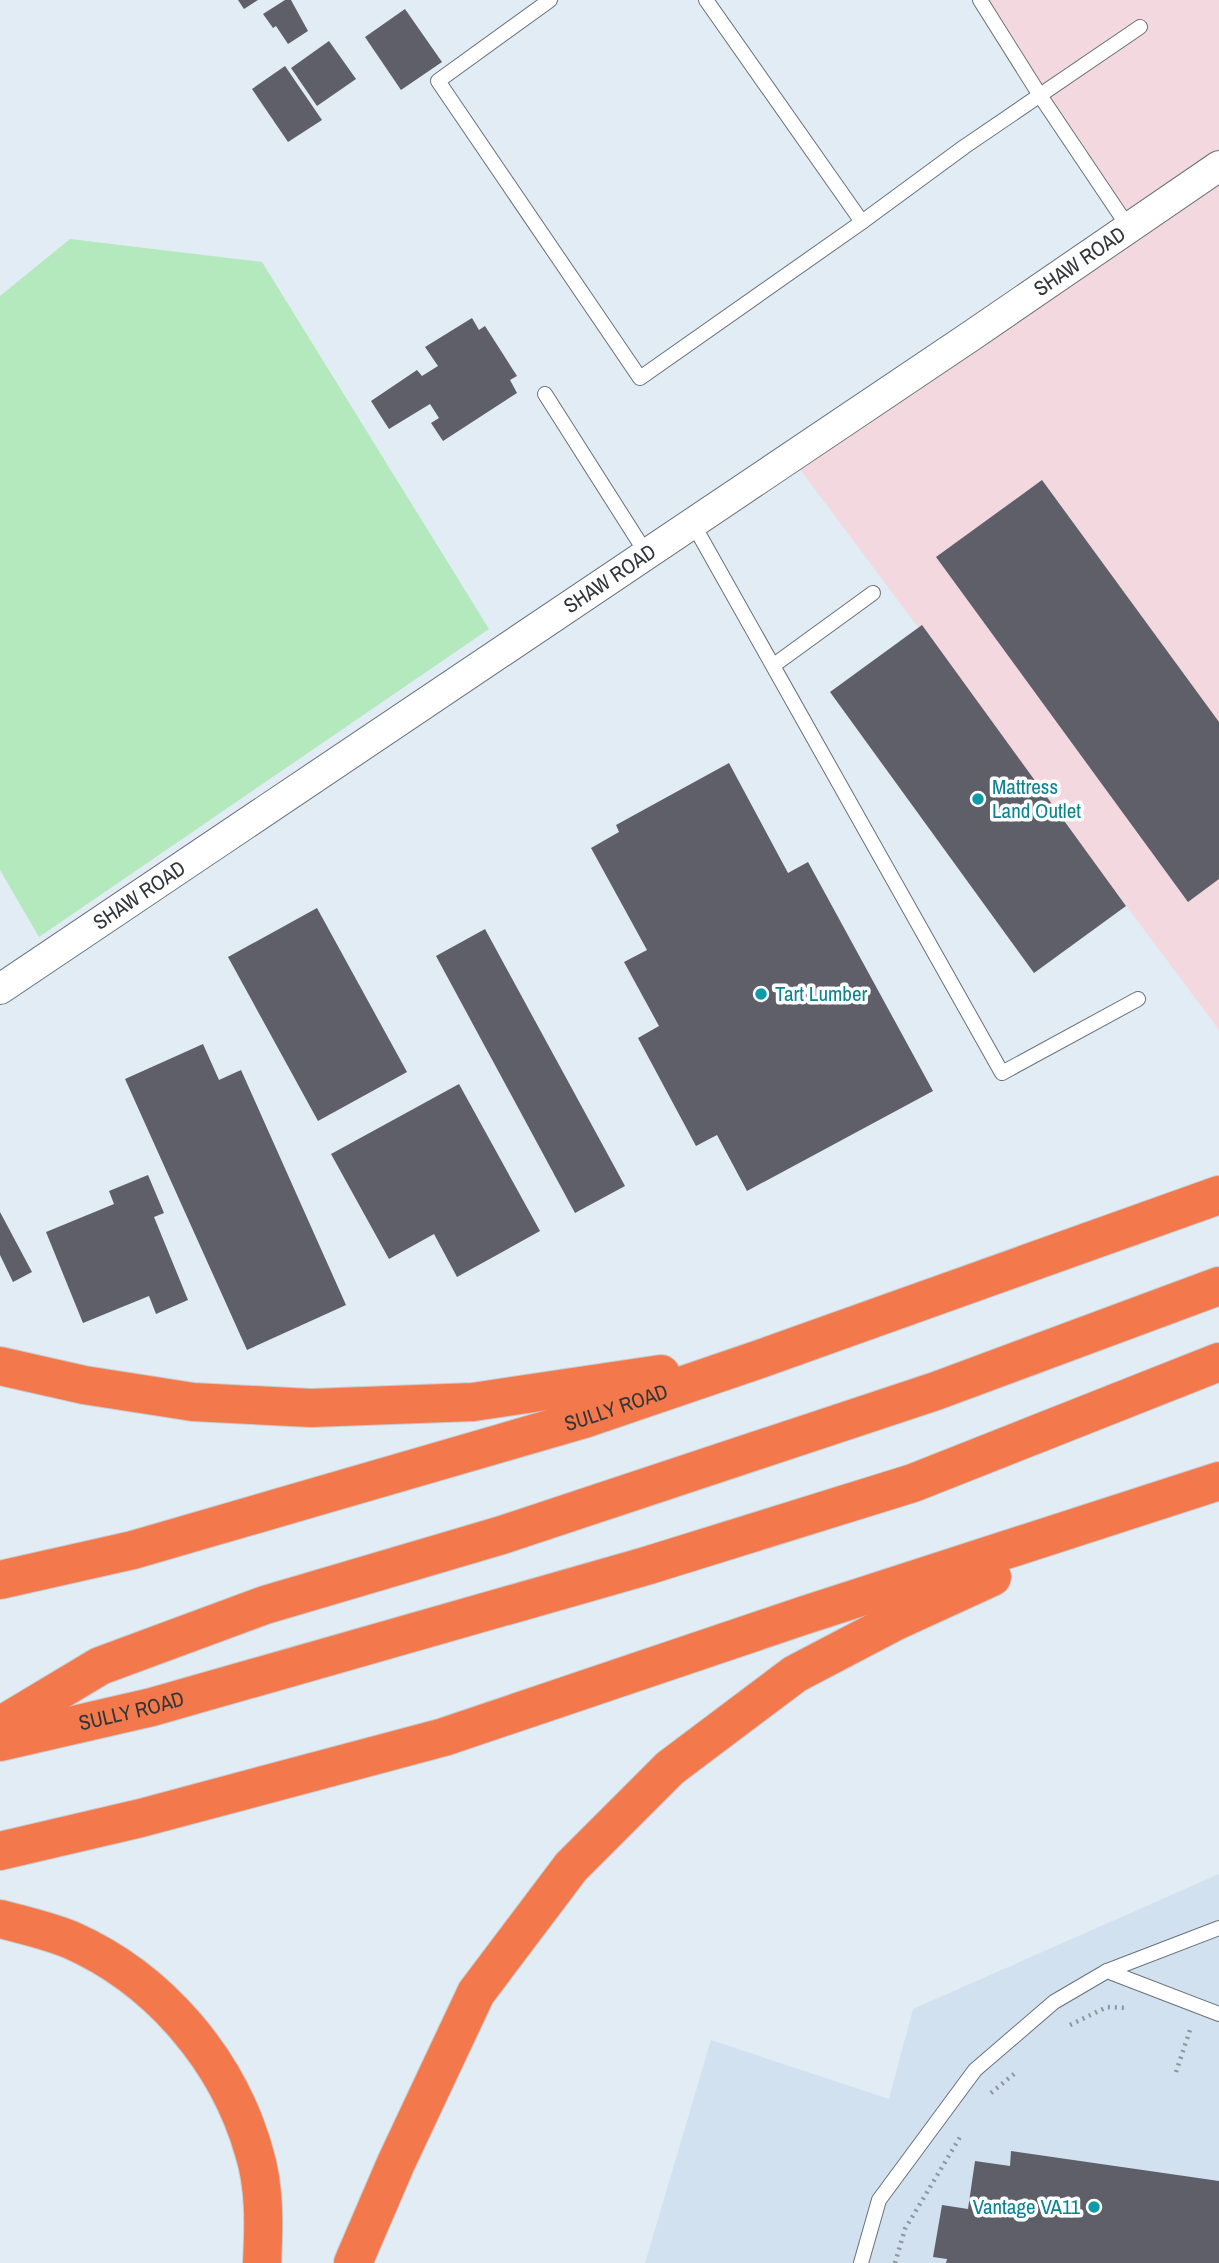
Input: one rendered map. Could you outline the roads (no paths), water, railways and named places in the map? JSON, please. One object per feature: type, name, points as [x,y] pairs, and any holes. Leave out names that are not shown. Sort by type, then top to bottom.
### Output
[{"type":"highway","name":"SULLY ROAD","points":[[0,1580],[133,1550],[584,1419],[1219,1195]]},
{"type":"highway","points":[[0,1726],[100,1666],[265,1605],[502,1535],[936,1391],[1219,1286]]},
{"type":"highway","points":[[0,1366],[84,1385],[193,1402],[311,1408],[473,1402],[760,1359]]},
{"type":"highway","name":"SULLY ROAD","points":[[0,1742],[152,1707],[646,1566],[900,1488],[1219,1362]]},
{"type":"highway","points":[[0,1851],[141,1818],[444,1737],[788,1621],[1219,1481]]},
{"type":"highway","points":[[353,2263],[396,2163],[476,1993],[571,1867],[670,1769],[795,1674],[896,1620],[991,1577],[1219,1489]]},
{"type":"highway","points":[[0,1919],[72,1940],[113,1964],[149,1990],[183,2023],[214,2062],[239,2108],[255,2154],[263,2207],[262,2263]]},
{"type":"street","name":"SHAW ROAD","points":[[0,989],[1219,166]]},
{"type":"lane","points":[[550,0],[438,81],[640,378],[964,147],[1140,27]]},
{"type":"lane","points":[[706,0],[862,222]]},
{"type":"lane","points":[[980,0],[1129,228]]},
{"type":"lane","points":[[545,394],[646,553]]},
{"type":"lane","points":[[692,522],[1002,1073],[1138,999]]},
{"type":"lane","points":[[774,665],[873,593]]},
{"type":"lane","points":[[861,2263],[879,2200],[975,2070],[1054,2002],[1107,1971],[1219,1928]]},
{"type":"lane","points":[[1107,1971],[1219,2014]]},
{"type":"place","name":"Mattress Land Outlet","points":[[978,799]]},
{"type":"place","name":"Tart Lumber","points":[[761,994]]},
{"type":"place","name":"Vantage VA11","points":[[1094,2207]]}]
